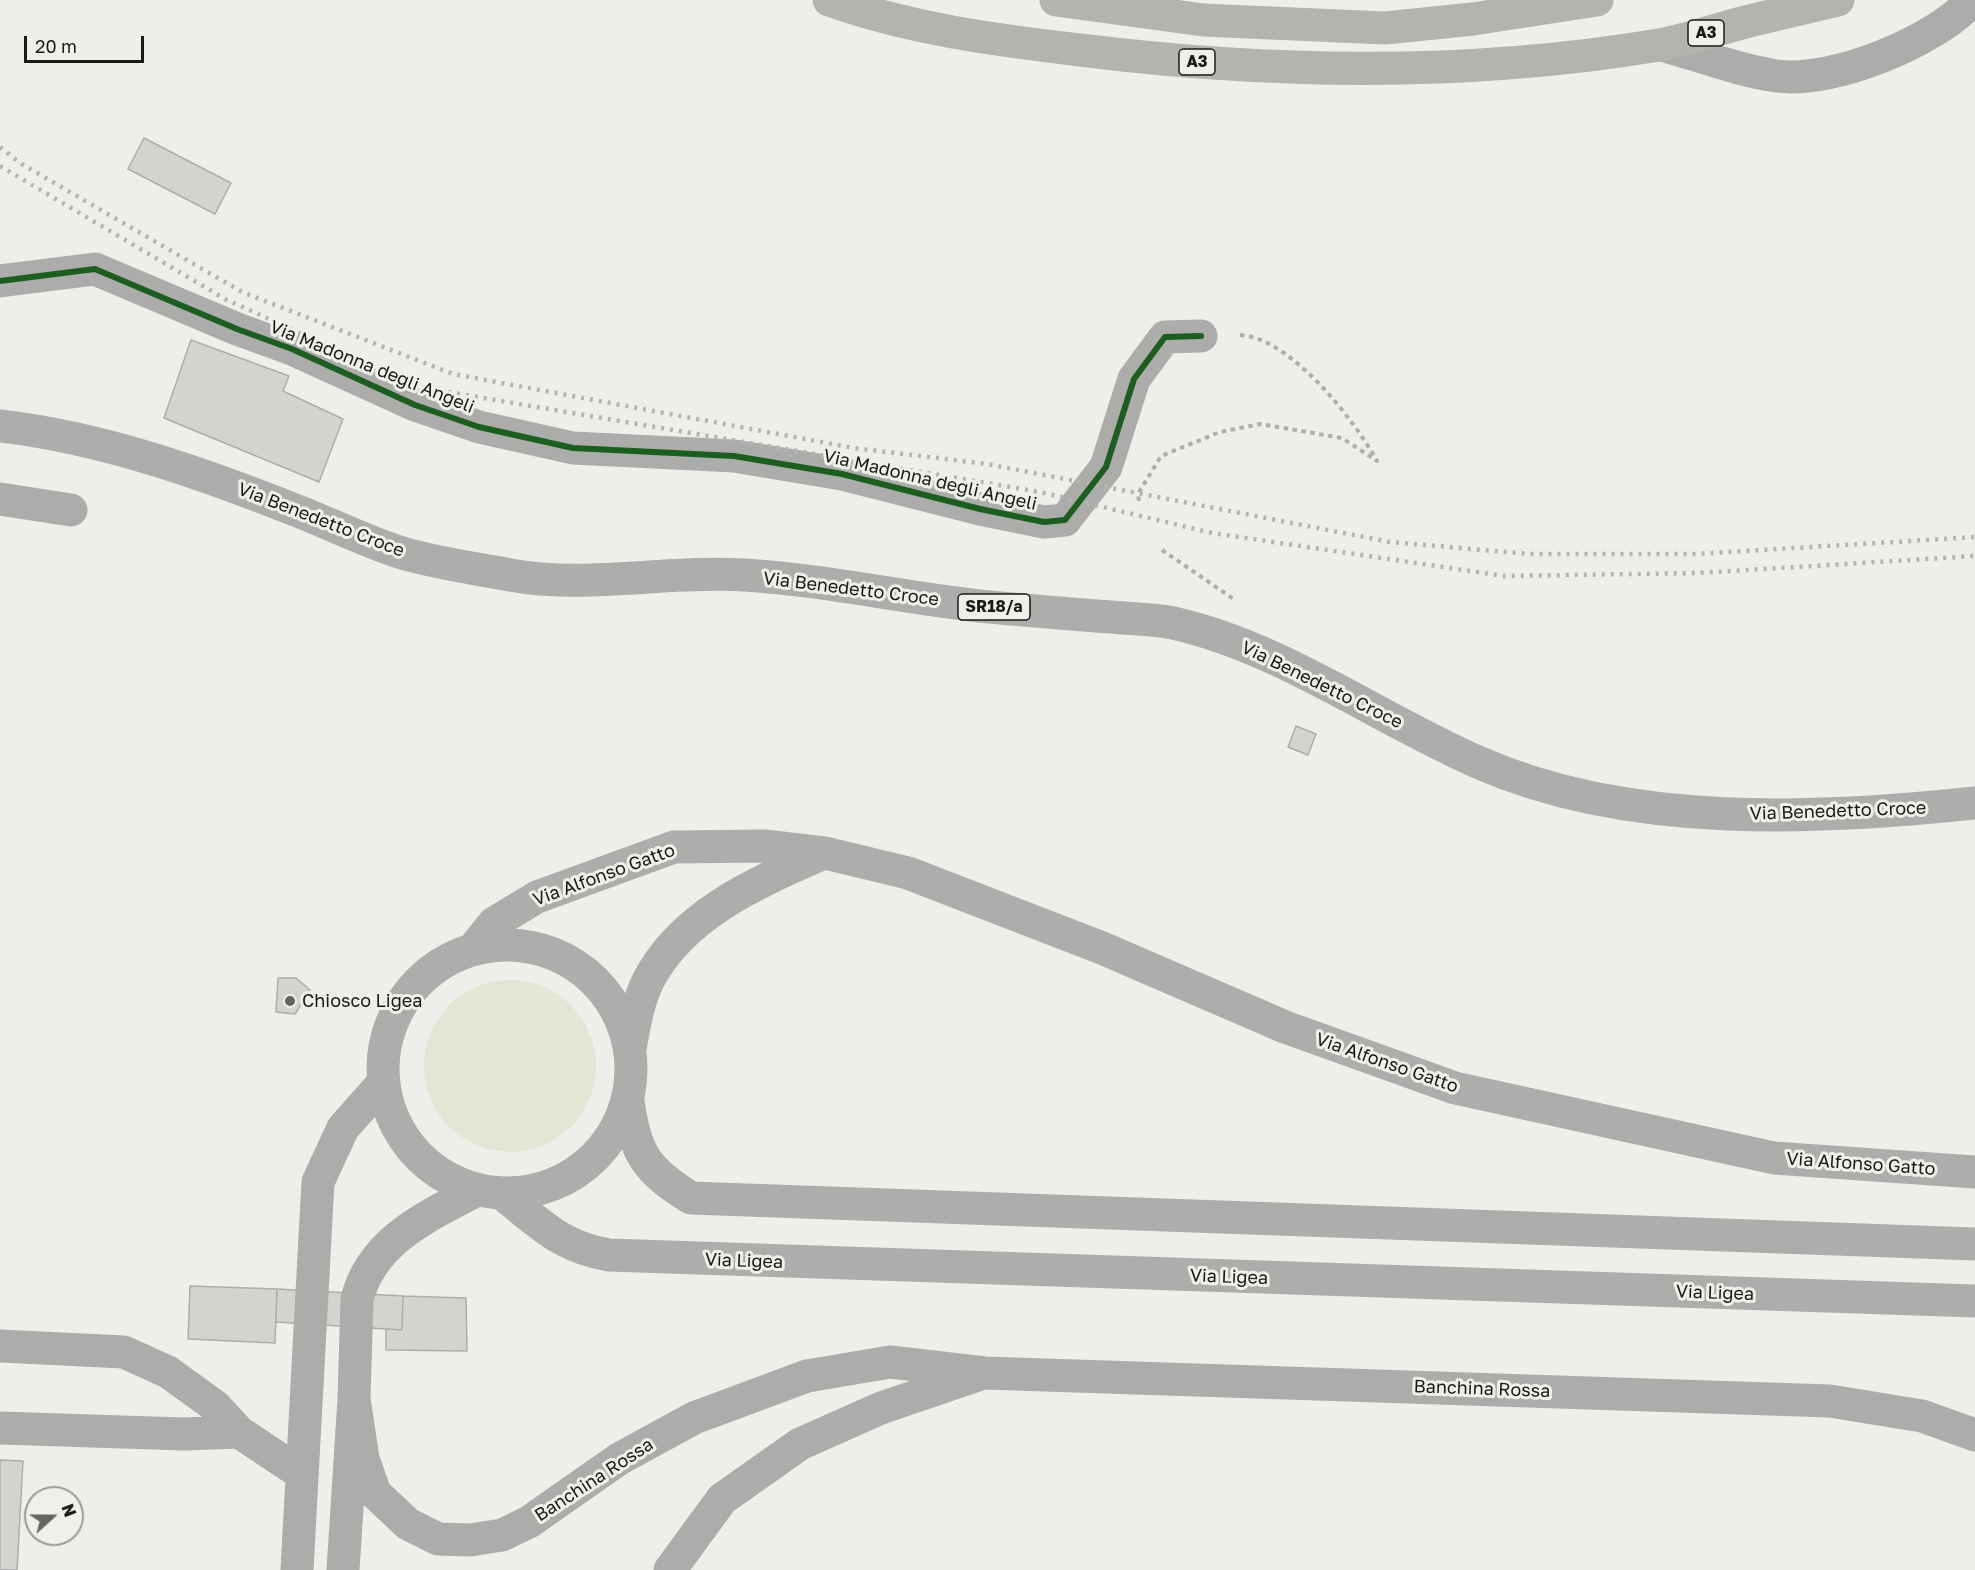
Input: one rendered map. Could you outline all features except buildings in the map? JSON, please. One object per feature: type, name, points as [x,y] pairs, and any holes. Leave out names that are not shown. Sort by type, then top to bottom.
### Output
[{"type":"highway","name":"A3","points":[[829,0],[933,30],[1106,54],[1307,69],[1429,69],[1571,57],[1662,45],[1838,0]]},
{"type":"highway","points":[[1056,0],[1203,20],[1385,28],[1473,19],[1597,0]]},
{"type":"main road","name":"Via Benedetto Croce","points":[[0,426],[49,432],[106,445],[170,464],[289,507],[400,552],[516,576],[577,579],[742,575],[975,605],[1170,623],[1243,646],[1480,764],[1545,787],[1616,802],[1705,812],[1781,816],[1904,811],[1975,803]]},
{"type":"main road","name":"Via Alfonso Gatto","points":[[473,949],[494,923],[537,897],[674,847],[764,846],[825,853],[908,873],[1102,948],[1285,1027],[1455,1088],[1774,1158],[1975,1172]]},
{"type":"main road","points":[[630,1049],[647,982],[680,937],[699,920],[758,881],[825,853]]},
{"type":"main road","points":[[502,944],[532,947],[561,956],[586,972],[606,994],[616,1011],[630,1049],[632,1075],[628,1101],[616,1130],[598,1155],[570,1178],[539,1190],[490,1192],[449,1180],[424,1162],[404,1139],[390,1112],[383,1083],[387,1040],[399,1007],[414,986],[441,963],[473,949],[502,944]]},
{"type":"main road","points":[[628,1101],[633,1137],[649,1164],[665,1182],[691,1198],[1975,1244]]},
{"type":"main road","name":"Via Ligea","points":[[490,1192],[582,1251],[609,1255],[1975,1301]]},
{"type":"street","points":[[1662,45],[1778,76],[1824,76],[1927,37],[1962,12],[1972,0]]},
{"type":"street","name":"Via Madonna degli Angeli","points":[[0,281],[95,269],[237,329],[292,349],[414,405],[479,427],[573,448],[735,456],[842,474],[980,509],[1044,522],[1065,520],[1106,467],[1134,379],[1165,337],[1201,336]]},
{"type":"street","points":[[0,499],[71,510]]},
{"type":"street","points":[[297,1570],[318,1182],[343,1128],[383,1083]]},
{"type":"street","points":[[343,1570],[354,1400],[357,1299],[375,1259],[419,1221],[490,1192]]},
{"type":"street","points":[[0,1346],[124,1352],[168,1371],[214,1406],[239,1432],[302,1474]]},
{"type":"street","name":"Banchina Rossa","points":[[354,1400],[363,1459],[375,1493],[408,1524],[438,1539],[470,1540],[502,1535],[529,1522],[619,1460],[694,1418],[807,1376],[890,1362],[985,1372],[1830,1401],[1922,1416],[1975,1435]]},
{"type":"street","name":"Banchina Rossa","points":[[670,1570],[722,1499],[800,1444],[880,1408],[985,1372]]},
{"type":"street","points":[[0,1428],[184,1434],[239,1432]]},
{"type":"path","points":[[1139,501],[1138,494],[1161,456],[1220,432],[1260,424],[1342,438],[1377,461],[1334,402],[1299,364],[1252,335],[1201,336]]},
{"type":"green space","points":[[510,980],[543,987],[558,995],[570,1006],[581,1018],[589,1033],[596,1066],[589,1099],[581,1114],[570,1126],[558,1137],[543,1145],[510,1152],[477,1145],[462,1137],[450,1126],[439,1114],[431,1099],[424,1066],[431,1033],[439,1018],[450,1006],[462,995],[477,987]]},
{"type":"railway","points":[[0,147],[20,163],[242,292],[453,374],[854,448],[987,464],[1390,542],[1530,554],[1696,554],[1975,537]]},
{"type":"railway","points":[[0,166],[225,299],[418,387],[1040,492],[1212,533],[1504,576],[1698,573],[1975,556]]},
{"type":"cycle path","points":[[0,281],[95,269],[237,329],[292,349],[415,405],[479,427],[573,448],[734,456],[842,474],[980,509],[1044,522],[1065,520],[1106,467],[1134,379],[1165,337],[1201,336]]},
{"type":"place","name":"Chiosco Ligea","points":[[290,1001]]}]
